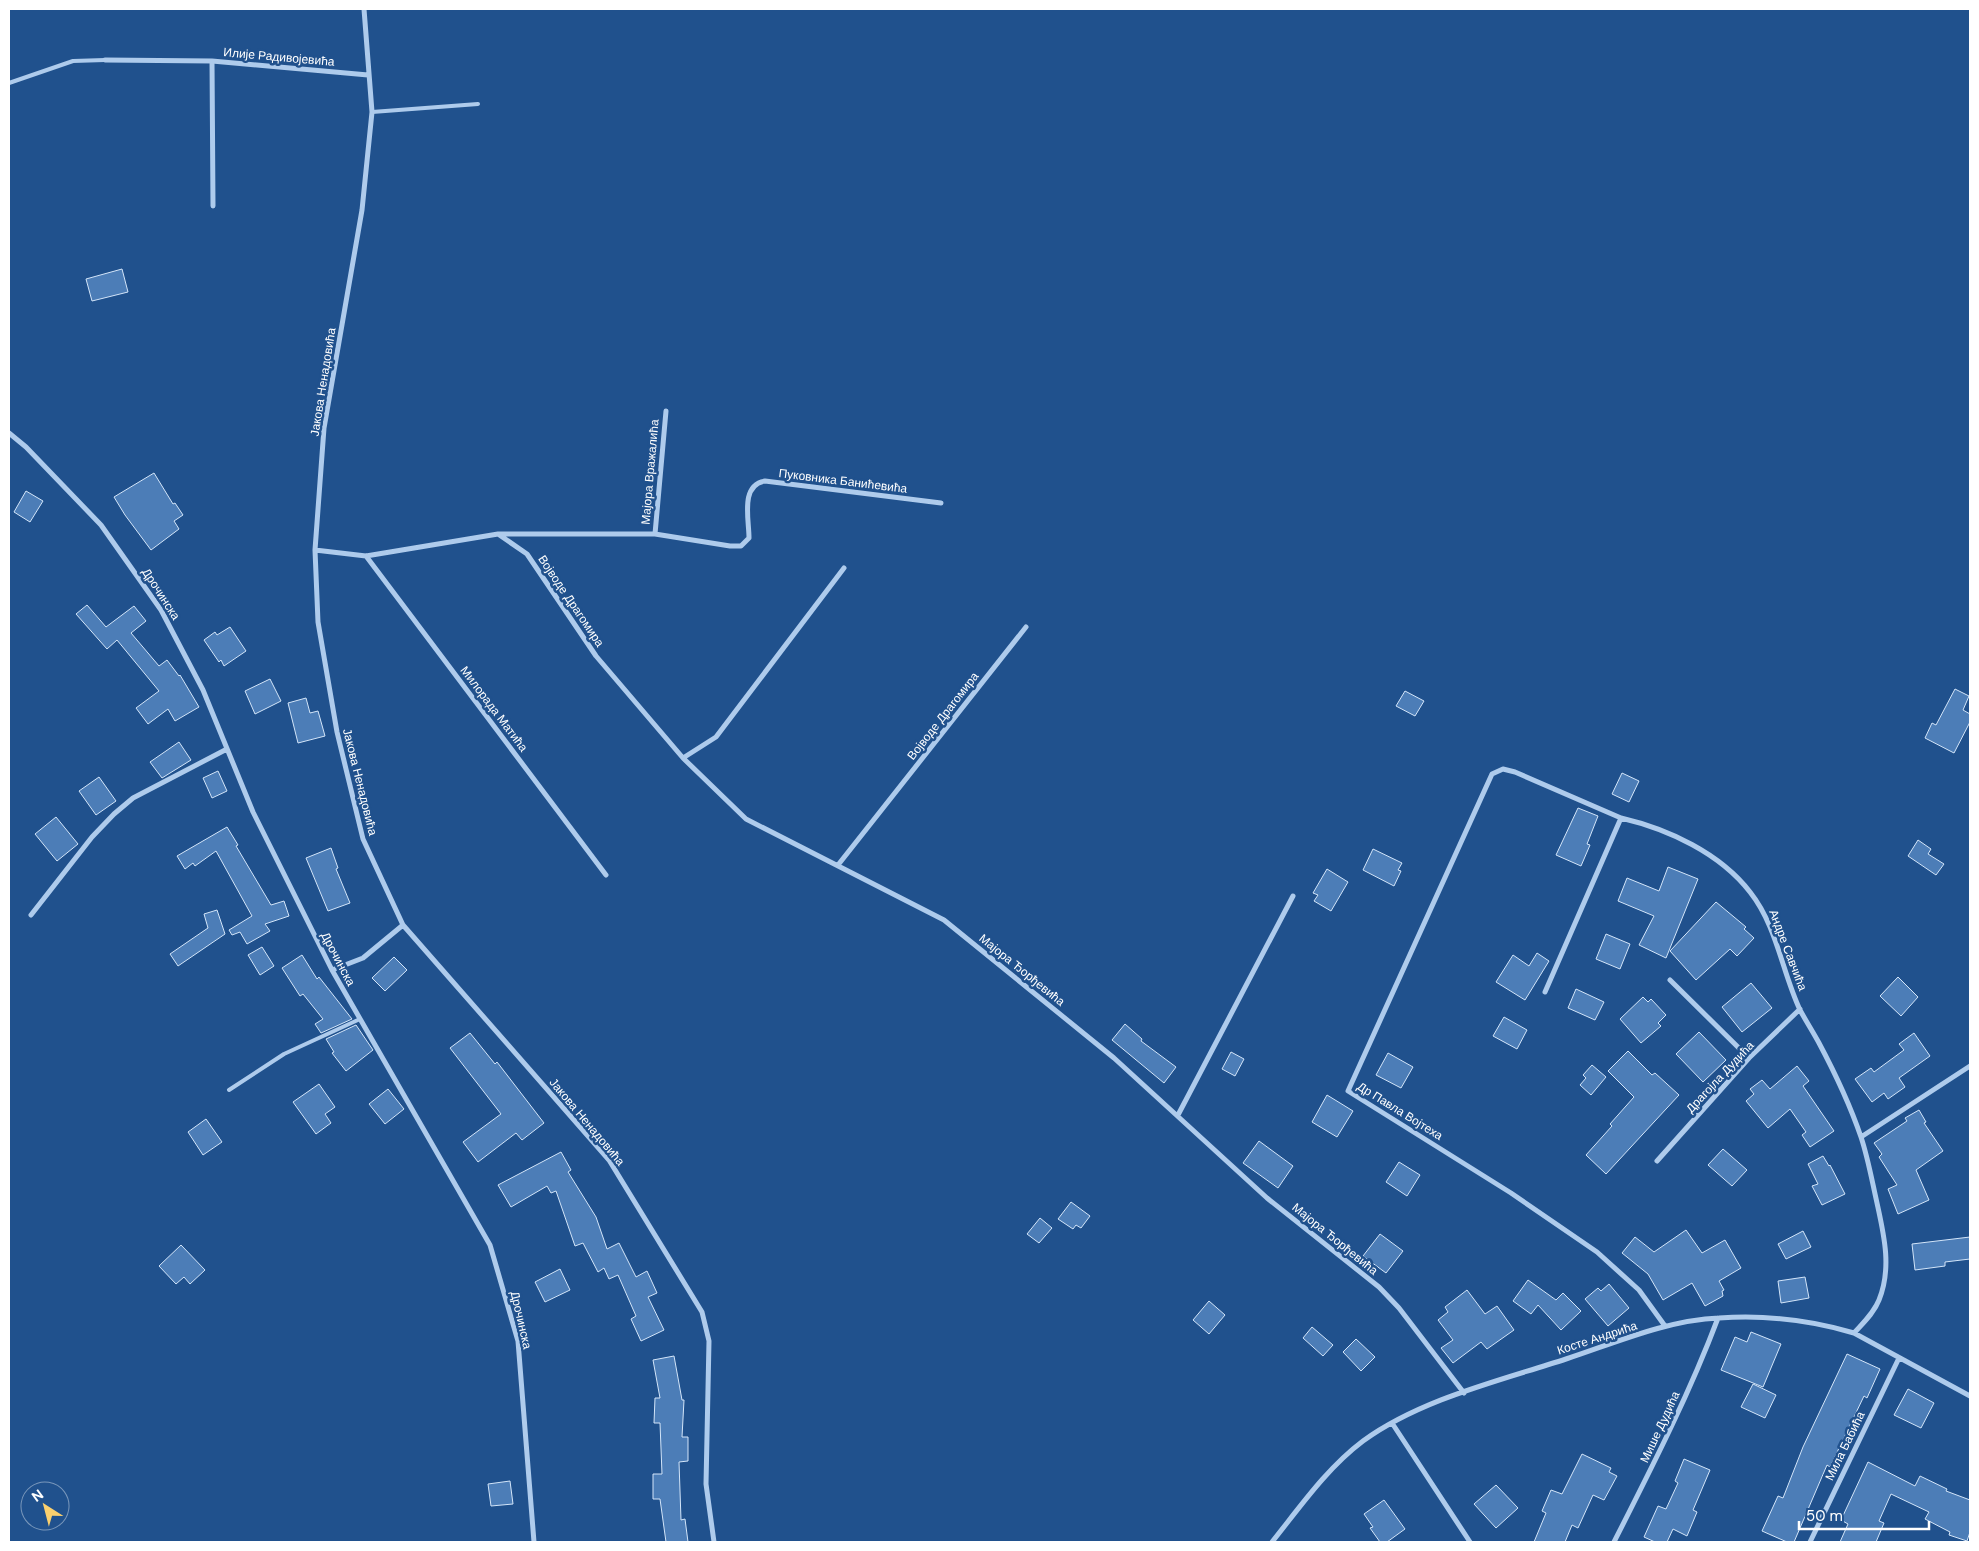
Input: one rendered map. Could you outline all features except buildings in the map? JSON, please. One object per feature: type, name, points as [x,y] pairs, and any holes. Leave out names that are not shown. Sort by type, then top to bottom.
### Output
[{"type":"street","name":"Јакова Ненадовића","points":[[364,9],[372,112],[362,210],[324,428],[315,550],[318,622],[336,732],[363,839],[403,925],[609,1160],[702,1312],[709,1341],[706,1484],[714,1542]]},
{"type":"street","points":[[105,60],[212,61]]},
{"type":"street","name":"Илије Радивојевића","points":[[213,206],[212,61],[368,75]]},
{"type":"street","name":"Мајора Вражалића","points":[[655,534],[666,411]]},
{"type":"street","name":"Дрочинска","points":[[9,433],[26,447],[101,525],[161,610],[203,690],[253,812],[332,970],[490,1245],[518,1341],[534,1542]]},
{"type":"street","name":"Пуковника Банићевића","points":[[498,534],[655,534],[730,546],[741,546],[749,538],[748,494],[755,484],[765,481],[941,502]]},
{"type":"street","points":[[315,550],[366,556],[498,534]]},
{"type":"street","name":"Војводе Драгомира","points":[[498,534],[527,554],[596,656],[683,758],[746,819],[944,920]]},
{"type":"street","name":"Милорада Матића","points":[[366,556],[606,875]]},
{"type":"street","points":[[683,758],[716,737],[844,568]]},
{"type":"street","name":"Војводе Драгомира","points":[[838,865],[1026,626]]},
{"type":"street","points":[[30,915],[92,837],[114,814],[133,798],[227,749]]},
{"type":"street","name":"Андре Савчића","points":[[1492,774],[1503,769],[1515,772],[1621,818],[1660,831],[1697,848],[1727,867],[1751,892],[1768,920],[1800,1009],[1832,1069],[1862,1137],[1885,1241],[1886,1270],[1878,1302],[1870,1315],[1854,1333]]},
{"type":"street","name":"Др Павла Војтеха","points":[[1492,774],[1348,1091],[1511,1193],[1597,1252],[1639,1290],[1665,1326]]},
{"type":"street","points":[[1545,992],[1621,818]]},
{"type":"street","points":[[1178,1115],[1293,896]]},
{"type":"street","name":"Мајора Ђорђевића","points":[[944,920],[1114,1058],[1267,1198],[1379,1287],[1399,1308],[1464,1393]]},
{"type":"street","points":[[332,970],[363,958],[403,925]]},
{"type":"street","points":[[1670,980],[1749,1058]]},
{"type":"street","name":"Драгојла Дудића","points":[[1657,1160],[1749,1058],[1800,1009]]},
{"type":"street","points":[[1862,1137],[1970,1066]]},
{"type":"street","name":"Косте Андрића","points":[[1272,1542],[1326,1475],[1361,1443],[1392,1423],[1426,1406],[1665,1326],[1718,1318],[1809,1322],[1854,1333],[1970,1396]]},
{"type":"street","name":"Мише Дудића","points":[[1614,1542],[1704,1356],[1718,1318]]},
{"type":"street","name":"Мила Бабића","points":[[1810,1542],[1899,1358]]},
{"type":"street","points":[[1392,1423],[1470,1542]]},
{"type":"lane","points":[[9,83],[73,60],[105,60]]},
{"type":"lane","points":[[372,112],[478,104]]},
{"type":"lane","points":[[230,1090],[284,1054],[360,1019]]}]
